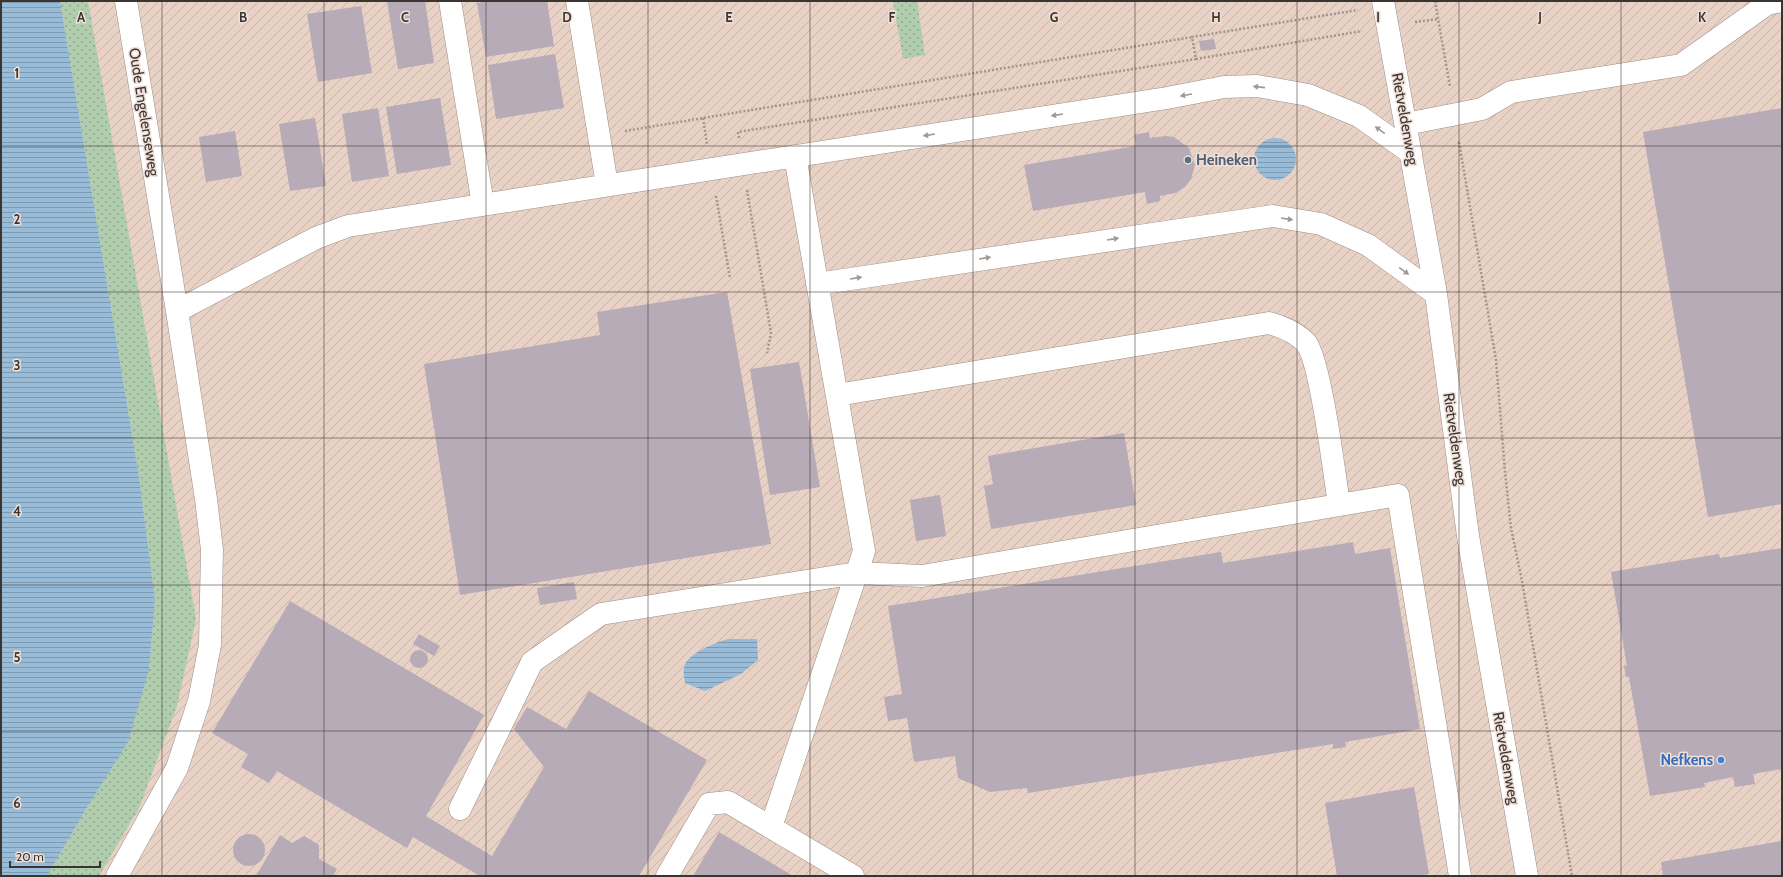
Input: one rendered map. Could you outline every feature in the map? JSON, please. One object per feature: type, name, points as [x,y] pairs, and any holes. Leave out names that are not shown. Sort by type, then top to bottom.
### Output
[{"type":"street","name":"Oude Engelenseweg","points":[[117,876],[177,768],[199,701],[210,645],[212,550],[206,499],[177,311],[126,1]]},
{"type":"street","points":[[450,1],[482,205]]},
{"type":"street","points":[[577,1],[607,185]]},
{"type":"street","points":[[1406,124],[1482,109],[1511,92],[1681,65],[1767,4],[1782,1]]},
{"type":"street","name":"Rietveldenweg","points":[[1385,11],[1436,294],[1468,536],[1527,876]]},
{"type":"street","points":[[177,311],[316,238],[348,226],[1182,96],[1224,87],[1257,86],[1308,95],[1359,116],[1411,153]]},
{"type":"street","points":[[771,827],[864,551],[795,156]]},
{"type":"street","points":[[818,284],[1273,216],[1321,224],[1368,245],[1436,294]]},
{"type":"street","points":[[837,395],[1269,323],[1288,328],[1307,344],[1317,369],[1339,505]]},
{"type":"street","points":[[460,809],[532,662],[601,614],[857,572],[922,576],[1398,495],[1460,876]]},
{"type":"street","points":[[667,876],[709,804],[728,802],[853,876]]},
{"type":"path","points":[[1435,1],[1496,360],[1511,528],[1522,581],[1572,876]]},
{"type":"path","points":[[1215,33],[1385,11],[1438,19]]},
{"type":"path","points":[[1196,58],[1385,11]]},
{"type":"path","points":[[598,136],[1192,37]]},
{"type":"path","points":[[703,118],[730,278]]},
{"type":"shaded area","name":"Heineken","points":[[43,1],[1782,1],[1782,876],[1,876]]},
{"type":"green space","points":[[60,1],[88,1],[196,619],[177,706],[140,806],[99,876],[47,876],[86,809],[149,670],[155,600],[139,477]]},
{"type":"green space","points":[[893,1],[917,1],[925,55],[903,59]]},
{"type":"water","points":[[1,1],[60,1],[139,477],[155,600],[149,670],[128,742],[86,809],[47,876],[1,876]]},
{"type":"water","points":[[1275,138],[1290,144],[1296,159],[1290,174],[1275,180],[1260,174],[1254,159],[1260,144]]},
{"type":"water","points":[[728,639],[757,639],[758,660],[741,674],[705,691],[685,683],[685,663],[706,647]]},
{"type":"building","points":[[387,1],[425,1],[434,63],[398,69]]},
{"type":"building","points":[[488,1],[547,1],[554,46],[486,57],[477,3]]},
{"type":"building","points":[[361,6],[372,73],[318,82],[307,14]]},
{"type":"building","points":[[1214,39],[1216,49],[1201,51],[1199,41]]},
{"type":"building","points":[[555,54],[564,108],[496,119],[488,65]]},
{"type":"building","points":[[440,98],[451,165],[397,174],[386,107]]},
{"type":"building","points":[[378,108],[389,176],[352,182],[342,114]]},
{"type":"building","points":[[1782,108],[1782,504],[1708,517],[1643,132]]},
{"type":"building","points":[[315,118],[326,186],[290,191],[279,124]]},
{"type":"building","points":[[235,131],[242,176],[206,182],[199,137]]},
{"type":"building","points":[[1149,132],[1150,138],[1166,136],[1174,137],[1189,148],[1195,165],[1191,179],[1185,187],[1175,193],[1160,196],[1160,201],[1147,204],[1145,192],[1033,211],[1024,165],[1136,146],[1134,135]]},
{"type":"building","points":[[727,292],[771,544],[460,595],[424,364],[600,335],[597,312]]},
{"type":"building","points":[[799,362],[820,487],[770,495],[750,369]]},
{"type":"building","points":[[1124,433],[1136,505],[991,529],[984,486],[993,484],[988,456]]},
{"type":"building","points":[[940,495],[946,536],[916,541],[910,500]]},
{"type":"building","points":[[1353,542],[1355,554],[1390,548],[1420,729],[1345,742],[1346,747],[1333,749],[1333,744],[1028,793],[1027,788],[990,792],[958,778],[955,756],[914,762],[907,718],[888,721],[884,697],[902,694],[888,606],[1221,552],[1223,563]]},
{"type":"building","points":[[1782,548],[1782,769],[1753,774],[1755,784],[1735,787],[1733,777],[1704,783],[1705,787],[1650,796],[1629,677],[1626,677],[1624,666],[1627,666],[1611,572],[1719,554],[1720,558]]},
{"type":"building","points":[[574,582],[577,599],[540,605],[537,588]]},
{"type":"building","points":[[290,601],[484,715],[426,816],[492,856],[544,767],[514,729],[527,707],[566,729],[589,691],[707,760],[639,876],[480,876],[413,837],[407,848],[277,771],[269,783],[241,767],[248,754],[212,733]]},
{"type":"building","points":[[419,634],[440,646],[434,656],[413,644]]},
{"type":"building","points":[[419,650],[425,653],[428,659],[425,665],[419,668],[413,665],[410,659],[413,653]]},
{"type":"building","points":[[1414,787],[1429,874],[1415,876],[1337,876],[1325,803]]},
{"type":"building","points":[[719,832],[793,876],[693,876]]},
{"type":"building","points":[[246,834],[252,834],[262,841],[265,850],[264,856],[258,863],[252,866],[246,866],[236,859],[233,853],[233,847],[240,837]]},
{"type":"building","points":[[280,835],[292,843],[304,836],[319,845],[319,859],[337,869],[333,876],[256,876]]},
{"type":"building","points":[[1782,841],[1782,876],[1663,876],[1661,862]]},
{"type":"place","name":"Heineken","points":[[1188,160]]},
{"type":"place","name":"Nefkens","points":[[1721,760]]}]
